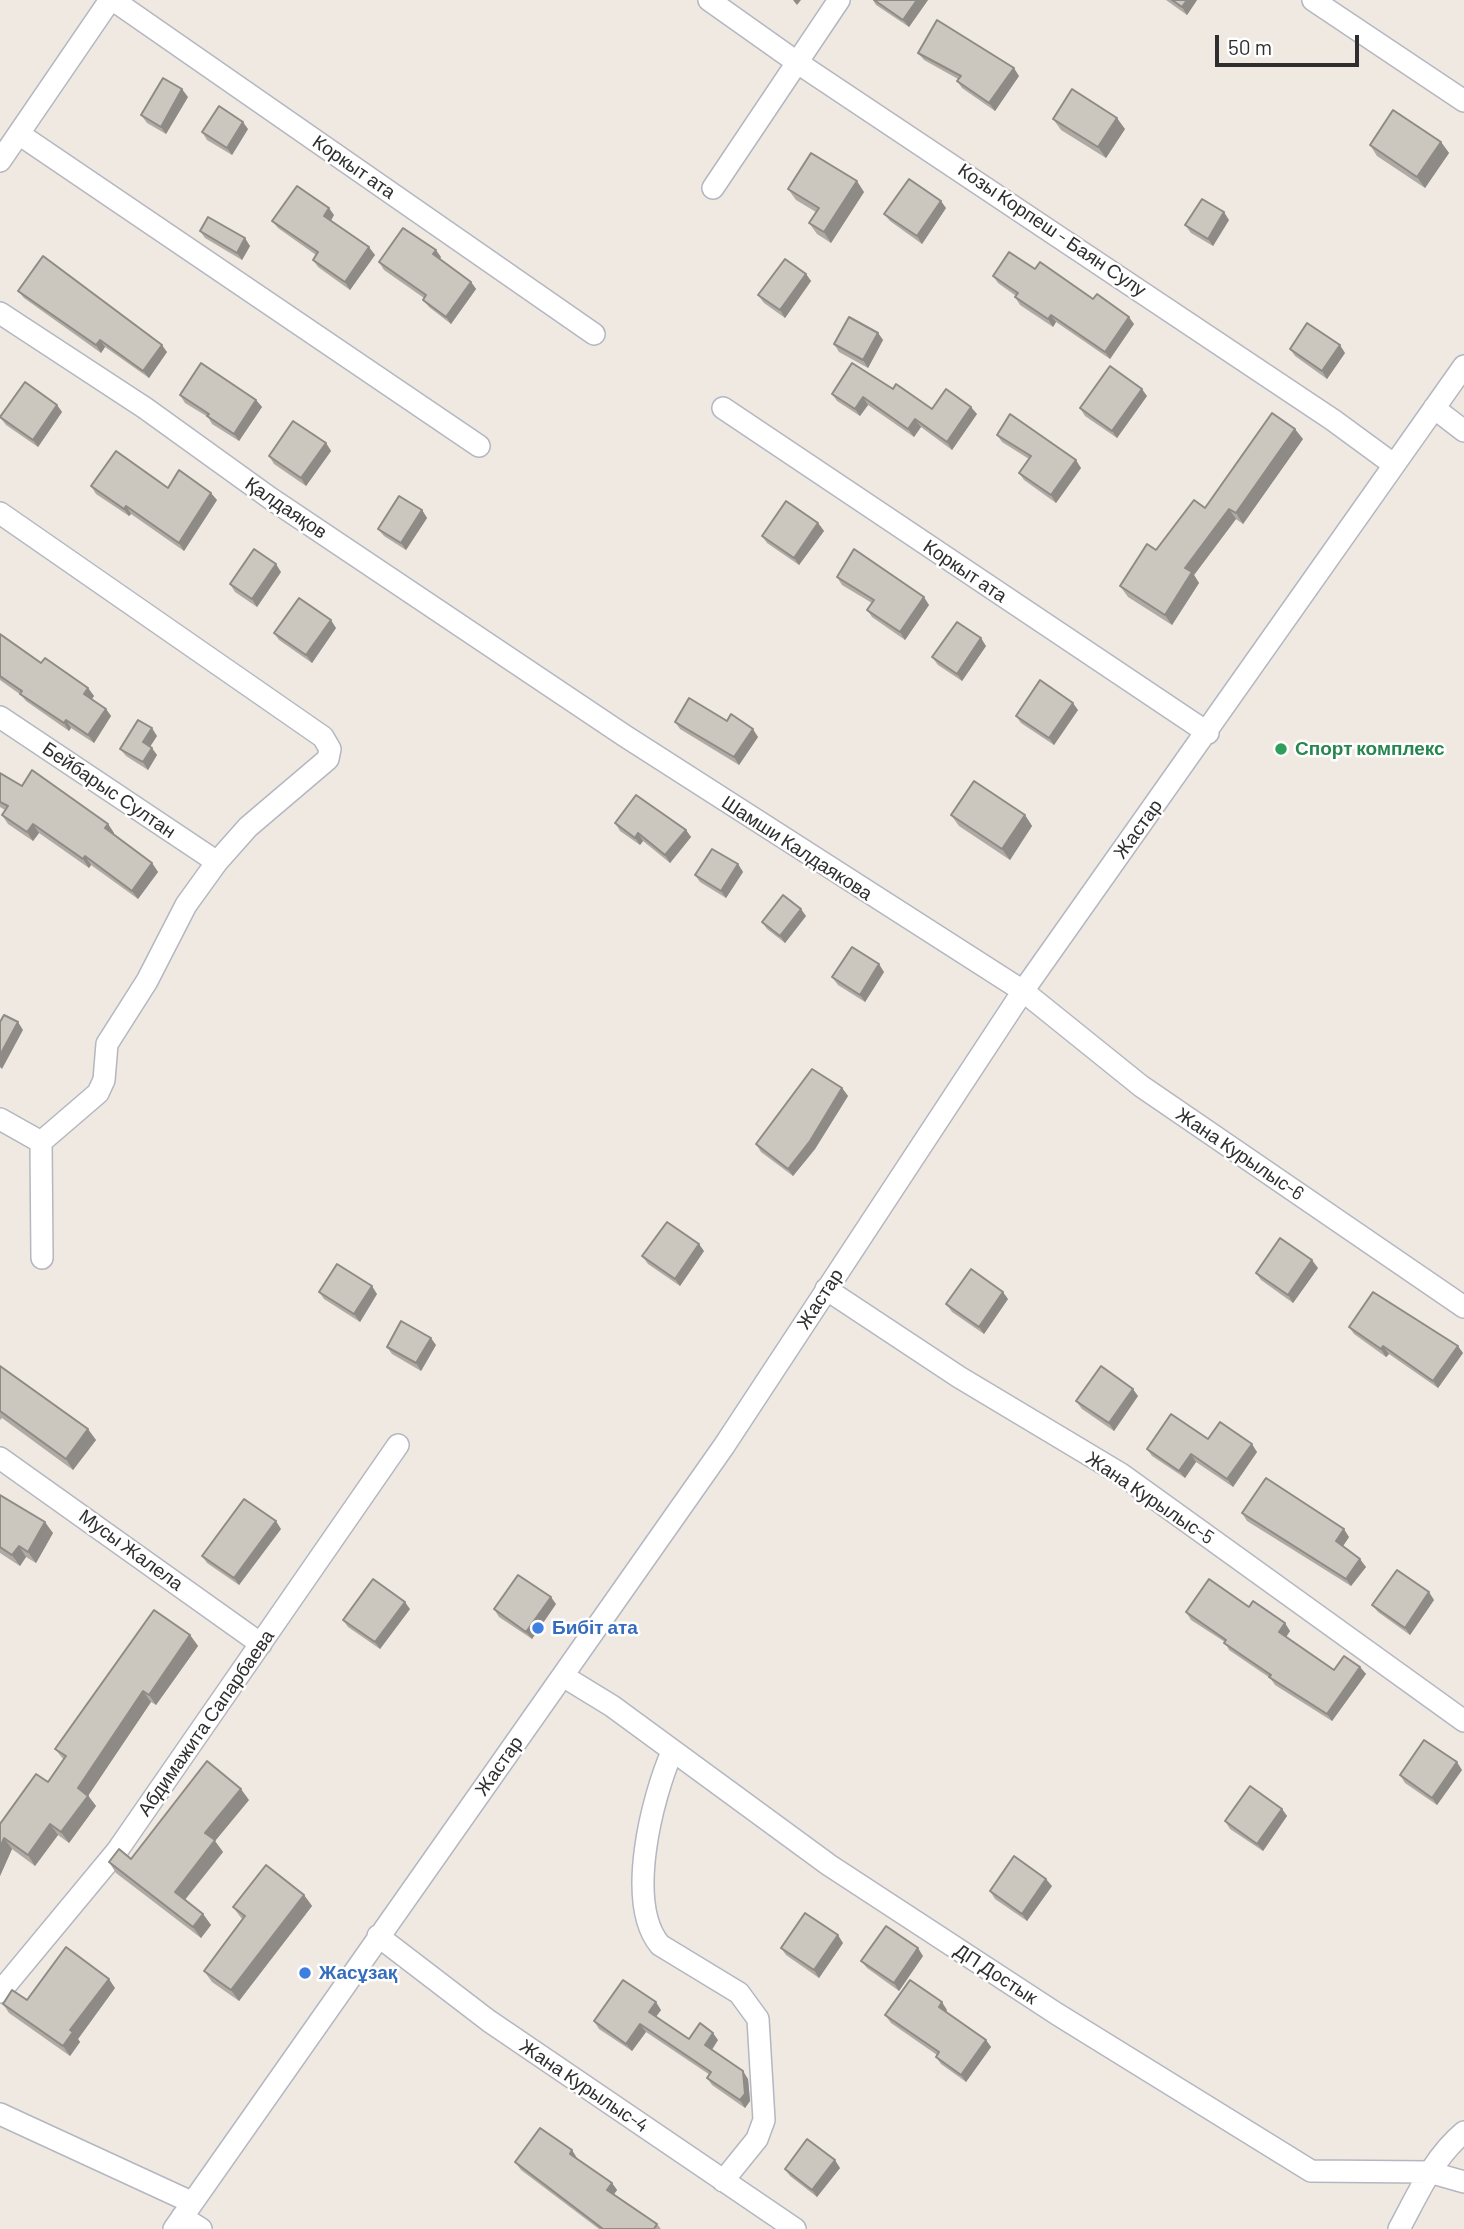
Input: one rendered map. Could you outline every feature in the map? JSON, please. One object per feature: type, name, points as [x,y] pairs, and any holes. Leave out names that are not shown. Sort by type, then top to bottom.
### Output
[{"type":"street","points":[[0,161],[111,0]]},
{"type":"street","name":"Коркыт ата","points":[[111,0],[594,334]]},
{"type":"street","name":"Козы Корпеш - Баян Сулу","points":[[709,0],[798,63],[1333,420],[1393,464]]},
{"type":"street","points":[[713,188],[839,0]]},
{"type":"street","points":[[1313,0],[1464,101]]},
{"type":"street","points":[[19,134],[479,446]]},
{"type":"street","name":"Қалдаяқов","points":[[0,313],[145,408],[270,499],[573,701]]},
{"type":"street","name":"Жастар","points":[[182,2216],[724,1446],[1023,991],[1208,733],[1393,464],[1464,366]]},
{"type":"street","name":"Коркыт ата","points":[[723,408],[1208,733]]},
{"type":"street","points":[[1434,408],[1464,430]]},
{"type":"street","points":[[0,513],[323,737],[330,749],[328,759],[248,827],[217,862],[186,905],[147,981],[107,1044],[104,1080],[98,1093],[41,1142],[42,1258]]},
{"type":"street","name":"Шамши Калдаякова","points":[[573,701],[1023,991]]},
{"type":"street","name":"Бейбарыс Султан","points":[[0,717],[217,862]]},
{"type":"street","name":"Жана Курылыс-6","points":[[1023,991],[1141,1086],[1464,1307]]},
{"type":"street","points":[[0,1119],[41,1142]]},
{"type":"street","name":"Жана Курылыс-5","points":[[826,1289],[959,1377],[1121,1474],[1464,1721]]},
{"type":"street","name":"Абдимажита Сапарбаева","points":[[0,1992],[117,1851],[398,1444]]},
{"type":"street","name":"Мусы Жалела","points":[[0,1458],[261,1644]]},
{"type":"street","name":"ДП Достык","points":[[563,1676],[612,1706],[840,1872],[1057,2014],[1311,2171],[1429,2172],[1464,2182]]},
{"type":"street","points":[[672,1752],[657,1786],[645,1839],[645,1910],[650,1933],[660,1945],[739,1993],[758,2019],[764,2120],[757,2139],[723,2181]]},
{"type":"street","name":"Жана Курылыс-4","points":[[379,1936],[489,2021],[795,2229]]},
{"type":"street","points":[[0,2114],[201,2229]]},
{"type":"street","points":[[1399,2229],[1429,2172],[1447,2146],[1464,2132]]},
{"type":"building","points":[[874,0],[917,0],[903,20]]},
{"type":"building","points":[[1172,0],[1187,0],[1182,7]]},
{"type":"building","points":[[937,20],[1014,68],[989,103],[957,81],[961,76],[918,53]]},
{"type":"building","points":[[163,78],[182,89],[161,127],[141,115]]},
{"type":"building","points":[[1072,89],[1117,118],[1098,147],[1053,119]]},
{"type":"building","points":[[219,106],[243,122],[227,148],[202,132]]},
{"type":"building","points":[[1393,110],[1441,142],[1417,177],[1370,145]]},
{"type":"building","points":[[811,153],[857,181],[824,232],[809,223],[819,208],[788,189]]},
{"type":"building","points":[[909,179],[941,201],[917,236],[884,214]]},
{"type":"building","points":[[297,186],[329,208],[324,216],[369,247],[345,282],[313,260],[318,252],[272,221]]},
{"type":"building","points":[[1202,199],[1224,212],[1208,239],[1185,225]]},
{"type":"building","points":[[208,217],[245,238],[237,253],[200,231]]},
{"type":"building","points":[[403,228],[436,250],[433,254],[471,282],[446,317],[423,300],[426,295],[379,262]]},
{"type":"building","points":[[1009,252],[1035,269],[1040,262],[1093,299],[1097,294],[1129,317],[1105,352],[1051,315],[1048,319],[1015,297],[1018,293],[993,276]]},
{"type":"building","points":[[43,256],[162,345],[143,371],[100,340],[96,345],[18,291]]},
{"type":"building","points":[[785,259],[806,274],[780,310],[758,295]]},
{"type":"building","points":[[849,317],[878,333],[863,360],[834,344]]},
{"type":"building","points":[[1307,323],[1340,345],[1322,371],[1290,349]]},
{"type":"building","points":[[201,363],[256,400],[234,434],[180,395]]},
{"type":"building","points":[[852,363],[893,389],[896,384],[932,409],[946,389],[971,407],[947,442],[915,419],[908,429],[863,397],[855,409],[832,394]]},
{"type":"building","points":[[1110,366],[1142,389],[1112,431],[1080,408]]},
{"type":"building","points":[[25,382],[57,405],[33,440],[0,417]]},
{"type":"building","points":[[1272,413],[1295,429],[1236,513],[1229,509],[1185,568],[1192,572],[1165,615],[1120,586],[1147,544],[1156,550],[1194,500],[1205,508]]},
{"type":"building","points":[[1010,414],[1076,460],[1051,495],[1019,473],[1031,456],[997,435]]},
{"type":"building","points":[[293,421],[326,443],[301,478],[269,456]]},
{"type":"building","points":[[116,451],[168,488],[179,470],[211,493],[179,543],[126,506],[124,509],[91,486]]},
{"type":"building","points":[[399,496],[422,510],[401,543],[378,529]]},
{"type":"building","points":[[786,501],[818,523],[794,558],[762,536]]},
{"type":"building","points":[[254,549],[276,564],[252,599],[230,584]]},
{"type":"building","points":[[854,549],[924,597],[900,632],[867,610],[874,600],[837,577]]},
{"type":"building","points":[[299,598],[331,620],[306,655],[274,633]]},
{"type":"building","points":[[957,622],[981,638],[957,674],[932,657]]},
{"type":"building","points":[[0,634],[41,663],[45,658],[88,688],[84,694],[106,709],[88,735],[66,720],[64,723],[20,694],[22,691],[0,676]]},
{"type":"building","points":[[1040,680],[1073,703],[1049,738],[1016,716]]},
{"type":"building","points":[[689,698],[727,721],[731,714],[753,729],[734,757],[675,722]]},
{"type":"building","points":[[138,720],[152,728],[143,742],[152,748],[143,762],[120,749]]},
{"type":"building","points":[[32,770],[108,824],[105,828],[152,863],[132,891],[85,856],[83,859],[33,824],[27,832],[2,815],[8,806],[0,802],[0,773],[22,786]]},
{"type":"building","points":[[974,781],[1025,815],[1002,849],[951,815]]},
{"type":"building","points":[[636,795],[686,830],[665,855],[638,833],[635,838],[615,823]]},
{"type":"building","points":[[712,849],[738,864],[721,891],[695,875]]},
{"type":"building","points":[[783,895],[801,909],[780,936],[762,922]]},
{"type":"building","points":[[852,947],[879,964],[860,995],[832,977]]},
{"type":"building","points":[[4,1015],[18,1022],[0,1055],[0,1022]]},
{"type":"building","points":[[812,1069],[842,1088],[810,1141],[788,1169],[756,1144]]},
{"type":"building","points":[[667,1222],[699,1244],[675,1279],[642,1256]]},
{"type":"building","points":[[1280,1238],[1312,1260],[1288,1295],[1256,1273]]},
{"type":"building","points":[[337,1264],[372,1286],[354,1314],[319,1292]]},
{"type":"building","points":[[971,1269],[1003,1292],[979,1327],[946,1304]]},
{"type":"building","points":[[1373,1292],[1458,1346],[1433,1381],[1383,1346],[1381,1349],[1349,1327]]},
{"type":"building","points":[[401,1321],[431,1338],[416,1363],[387,1347]]},
{"type":"building","points":[[0,1366],[88,1429],[66,1459],[0,1411]]},
{"type":"building","points":[[1101,1366],[1133,1389],[1109,1423],[1076,1401]]},
{"type":"building","points":[[1171,1414],[1208,1439],[1220,1422],[1252,1444],[1227,1479],[1191,1454],[1179,1471],[1147,1449]]},
{"type":"building","points":[[1266,1478],[1344,1529],[1336,1541],[1360,1559],[1346,1579],[1242,1513]]},
{"type":"building","points":[[0,1495],[45,1522],[28,1552],[19,1546],[12,1555],[0,1547]]},
{"type":"building","points":[[244,1499],[276,1521],[234,1578],[202,1556]]},
{"type":"building","points":[[1397,1570],[1429,1592],[1405,1628],[1372,1605]]},
{"type":"building","points":[[518,1575],[551,1597],[526,1632],[494,1609]]},
{"type":"building","points":[[373,1579],[405,1602],[375,1642],[343,1620]]},
{"type":"building","points":[[1209,1579],[1249,1607],[1253,1601],[1285,1623],[1279,1632],[1334,1670],[1344,1656],[1360,1667],[1327,1714],[1269,1677],[1271,1675],[1224,1643],[1226,1640],[1186,1612]]},
{"type":"building","points":[[154,1610],[190,1635],[149,1695],[143,1691],[78,1788],[88,1796],[61,1832],[50,1824],[28,1855],[4,1838],[0,1848],[0,1824],[36,1774],[48,1782],[66,1756],[55,1749]]},
{"type":"building","points":[[1424,1740],[1457,1762],[1432,1798],[1400,1775]]},
{"type":"building","points":[[207,1761],[241,1789],[205,1833],[215,1840],[175,1892],[203,1914],[193,1927],[109,1862],[119,1849],[131,1859]]},
{"type":"building","points":[[1250,1786],[1282,1809],[1257,1844],[1225,1821]]},
{"type":"building","points":[[1014,1856],[1046,1879],[1022,1914],[990,1891]]},
{"type":"building","points":[[266,1865],[304,1895],[231,1990],[204,1971],[245,1916],[233,1907]]},
{"type":"building","points":[[805,1913],[838,1935],[814,1970],[781,1948]]},
{"type":"building","points":[[886,1926],[918,1948],[894,1983],[861,1961]]},
{"type":"building","points":[[66,1947],[109,1979],[70,2030],[73,2032],[63,2046],[3,2004],[12,1990],[27,2000]]},
{"type":"building","points":[[623,1980],[656,2002],[649,2012],[689,2039],[700,2023],[713,2033],[705,2045],[743,2071],[745,2094],[740,2100],[707,2078],[711,2072],[640,2024],[626,2044],[594,2021]]},
{"type":"building","points":[[910,1980],[942,2002],[939,2007],[986,2040],[961,2075],[936,2057],[939,2052],[885,2015]]},
{"type":"building","points":[[540,2128],[572,2150],[570,2154],[612,2183],[607,2190],[657,2224],[654,2229],[603,2229],[515,2162]]},
{"type":"building","points":[[807,2139],[835,2160],[812,2190],[785,2169]]},
{"type":"place","name":"Спорт комплекс","points":[[1281,749]]},
{"type":"place","name":"Бибіт ата","points":[[538,1628]]},
{"type":"place","name":"Жасұзақ","points":[[305,1973]]}]
